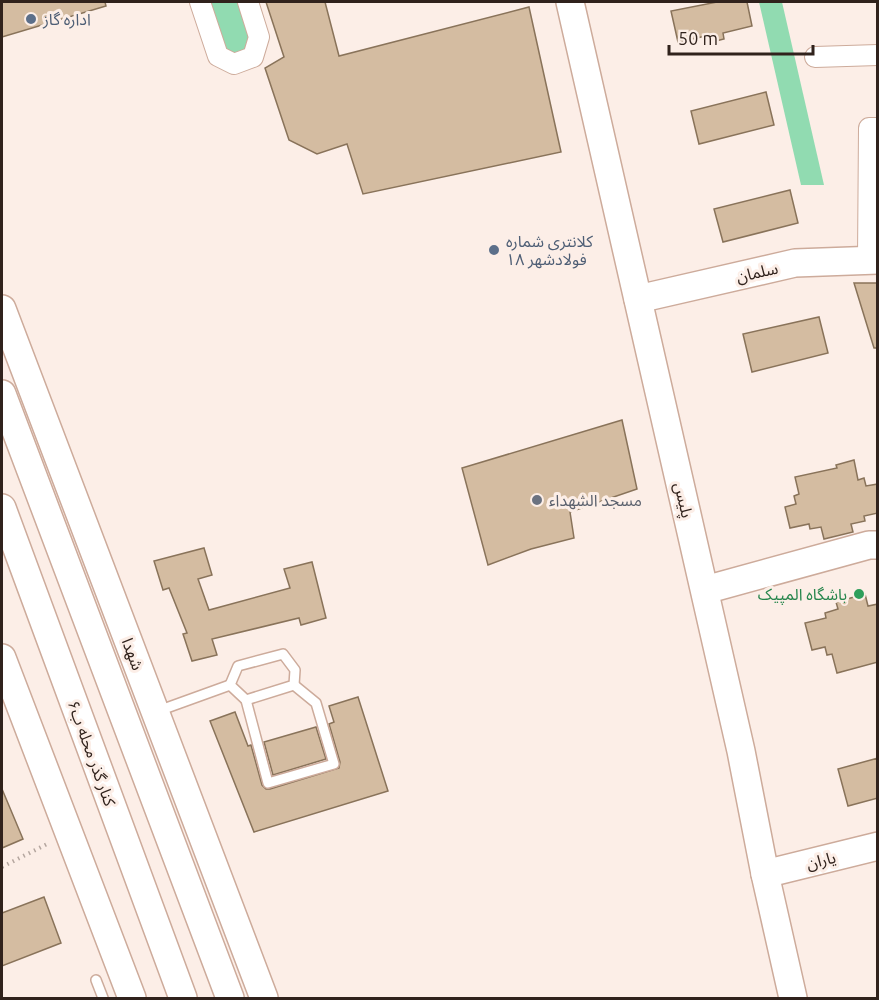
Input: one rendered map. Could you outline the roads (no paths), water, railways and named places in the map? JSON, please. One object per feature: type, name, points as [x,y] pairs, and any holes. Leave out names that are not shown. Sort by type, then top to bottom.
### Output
[{"type":"street","points":[[200,2],[218,56],[234,64],[253,57],[259,37],[248,2]]},
{"type":"street","name":"پلیس","points":[[570,2],[705,590],[793,999]]},
{"type":"street","points":[[815,57],[878,55]]},
{"type":"street","points":[[873,128],[873,260]]},
{"type":"street","name":"سلمان","points":[[638,299],[795,263],[873,260]]},
{"type":"street","name":"شهدا","points":[[2,309],[264,999]]},
{"type":"street","name":"شهدا","points":[[2,394],[230,999]]},
{"type":"street","name":"کنار گذر محله ب۶","points":[[2,508],[183,999]]},
{"type":"street","points":[[705,590],[878,545]]},
{"type":"street","points":[[2,658],[132,999]]},
{"type":"street","points":[[172,846],[203,835]]},
{"type":"street","name":"یاران","points":[[765,874],[878,846]]},
{"type":"lane","points":[[155,712],[230,685],[237,666],[283,654],[295,670],[294,685]]},
{"type":"lane","points":[[230,685],[246,700],[268,783],[334,764],[316,703],[294,685]]},
{"type":"lane","points":[[246,700],[294,685]]},
{"type":"lane","points":[[96,980],[103,999]]},
{"type":"place","name":"اداره گاز","points":[[31,19]]},
{"type":"place","name":"کلانتری شماره ۱۸ فولادشهر","points":[[494,250]]},
{"type":"place","name":"مسجد الشهداء","points":[[537,500]]},
{"type":"place","name":"باشگاه المپیک","points":[[859,594]]}]
